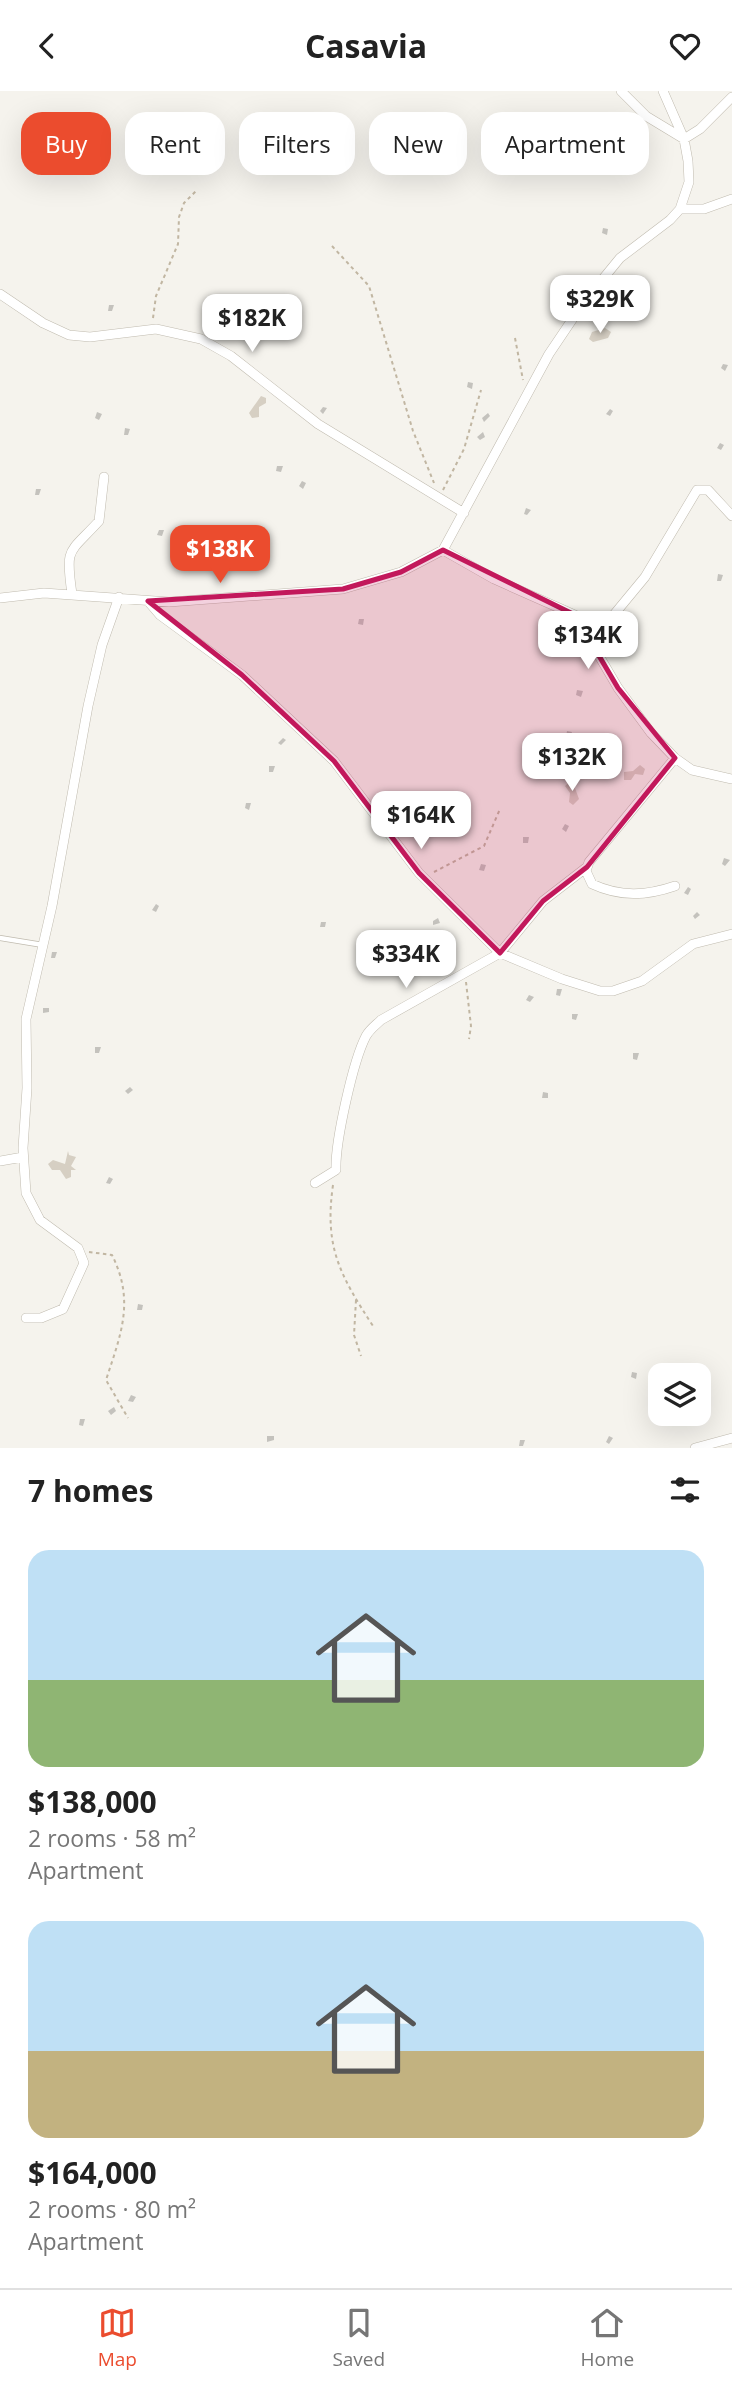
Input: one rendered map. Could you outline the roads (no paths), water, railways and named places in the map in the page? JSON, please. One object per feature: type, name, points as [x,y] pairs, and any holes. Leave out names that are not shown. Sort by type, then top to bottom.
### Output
[{"type":"street","points":[[621,91],[646,116],[684,139]]},
{"type":"street","points":[[0,599],[22,594],[72,594],[148,601],[218,600],[343,589],[387,578],[443,550],[549,354],[601,280],[621,258],[680,209],[689,173],[684,139],[663,91]]},
{"type":"street","points":[[684,139],[707,123],[732,97]]},
{"type":"street","points":[[680,209],[704,209],[732,199]]},
{"type":"street","points":[[0,294],[43,323],[69,335],[90,337],[156,329],[190,336],[217,347],[318,423],[464,513]]},
{"type":"street","points":[[72,594],[68,557],[78,539],[99,521],[104,477]]},
{"type":"street","points":[[589,637],[607,623],[645,577],[697,490],[708,490],[732,516]]},
{"type":"street","points":[[443,550],[494,579],[575,615],[618,688],[651,733],[675,758],[692,770],[732,779]]},
{"type":"street","points":[[26,1318],[41,1318],[63,1309],[84,1263],[81,1251],[53,1232],[32,1208],[26,1193],[23,1157],[27,1088],[26,1019],[44,945],[88,706],[102,645],[119,597]]},
{"type":"street","points":[[148,601],[160,615],[242,675],[334,761],[423,877],[500,953],[562,979],[600,991],[613,991],[642,981],[693,944],[732,934]]},
{"type":"street","points":[[315,1183],[336,1170],[335,1150],[360,1048],[368,1032],[381,1020],[500,953],[542,901],[587,867],[675,758]]},
{"type":"street","points":[[587,867],[586,876],[592,884],[624,894],[661,891],[676,886]]},
{"type":"street","points":[[0,1161],[23,1157]]},
{"type":"street","points":[[695,1448],[732,1439]]},
{"type":"lane","points":[[0,938],[44,945]]}]
